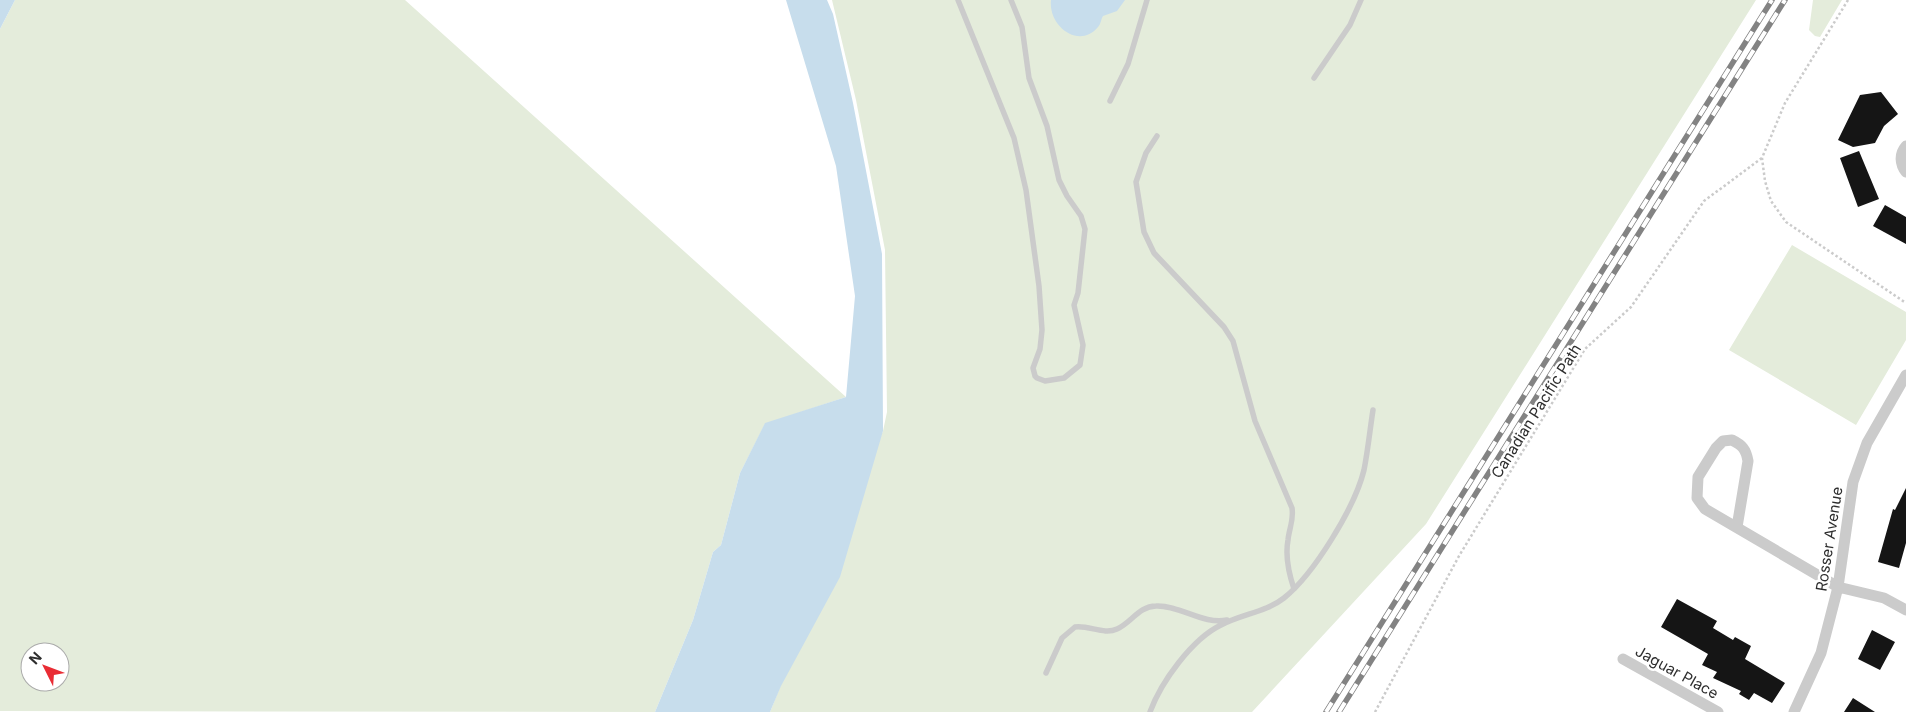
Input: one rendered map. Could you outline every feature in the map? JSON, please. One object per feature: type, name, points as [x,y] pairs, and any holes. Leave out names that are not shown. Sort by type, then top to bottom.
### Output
[{"type":"street","points":[[1906,146],[1901,155],[1901,161],[1906,172]]},
{"type":"street","name":"Rosser Avenue","points":[[1794,712],[1821,653],[1838,587],[1853,482],[1867,443],[1906,375]]},
{"type":"street","points":[[1895,393],[1906,399]]},
{"type":"street","points":[[1737,528],[1748,461],[1747,452],[1742,445],[1732,440],[1723,442],[1716,448],[1698,477],[1696,486],[1697,498],[1706,509],[1737,528],[1838,587],[1884,598],[1906,610]]},
{"type":"street","name":"Jaguar Place","points":[[1623,659],[1718,712]]},
{"type":"lane","points":[[958,0],[1014,138],[1033,237],[1042,312],[1040,349],[1033,364],[1033,372],[1037,378],[1054,380],[1072,373],[1080,365],[1083,345],[1074,306],[1084,229],[1081,216],[1067,196],[1059,180],[1047,126],[1029,78],[1022,27],[1011,0]]},
{"type":"lane","points":[[1110,101],[1128,64],[1147,0]]},
{"type":"lane","points":[[1314,78],[1350,25],[1361,0]]},
{"type":"lane","points":[[1157,136],[1146,152],[1136,182],[1144,232],[1154,253],[1224,327],[1233,341],[1255,421],[1292,508],[1293,516],[1288,540],[1288,562],[1294,589]]},
{"type":"lane","points":[[1150,712],[1156,696],[1168,678],[1193,648],[1220,625],[1268,607],[1294,589],[1314,568],[1357,490],[1364,470],[1373,410]]},
{"type":"lane","points":[[1046,673],[1062,638],[1075,627],[1101,630],[1117,629],[1140,611],[1154,606],[1213,621],[1239,618]]},
{"type":"path","points":[[1848,0],[1785,103],[1762,158],[1771,201],[1786,222],[1906,304]]},
{"type":"path","name":"Canadian Pacific Path","points":[[1375,712],[1459,556],[1585,350],[1631,307],[1704,201],[1762,158]]},
{"type":"green space","points":[[15,0],[405,0],[846,397],[765,424],[740,473],[721,545],[713,552],[693,620],[655,712],[0,711],[0,29]]},
{"type":"green space","points":[[832,0],[1756,0],[1426,524],[1252,712],[770,712],[883,431],[887,412],[885,250],[856,100]]},
{"type":"green space","points":[[1813,0],[1842,0],[1820,37],[1815,36],[1809,30]]},
{"type":"green space","points":[[1792,245],[1906,312],[1906,340],[1856,425],[1729,350]]},
{"type":"water","points":[[0,0],[15,0],[0,29]]},
{"type":"water","points":[[786,0],[827,0],[833,14],[853,103],[882,254],[883,431],[840,577],[781,686],[770,712],[655,712],[693,620],[713,552],[721,545],[740,473],[765,423],[846,397],[855,296],[836,166]]},
{"type":"water","points":[[1051,0],[1125,0],[1117,11],[1103,16],[1099,26],[1090,34],[1082,36],[1066,32],[1054,18],[1051,10]]},
{"type":"building","points":[[1881,92],[1898,114],[1884,126],[1875,143],[1853,147],[1838,140],[1860,95]]},
{"type":"building","points":[[1859,151],[1879,199],[1858,207],[1840,158]]},
{"type":"building","points":[[1885,205],[1906,217],[1906,244],[1873,226]]},
{"type":"building","points":[[1906,488],[1906,543],[1899,568],[1878,562],[1893,509],[1895,510]]},
{"type":"building","points":[[1677,599],[1717,621],[1713,628],[1733,640],[1735,637],[1751,646],[1745,659],[1785,683],[1772,703],[1754,693],[1749,700],[1739,694],[1741,691],[1713,678],[1717,672],[1702,665],[1708,654],[1661,627]]},
{"type":"building","points":[[1872,630],[1895,642],[1880,670],[1858,659]]},
{"type":"building","points":[[1853,698],[1875,712],[1844,712]]},
{"type":"railway","points":[[1326,712],[1772,0]]},
{"type":"railway","points":[[1339,712],[1785,0]]}]
